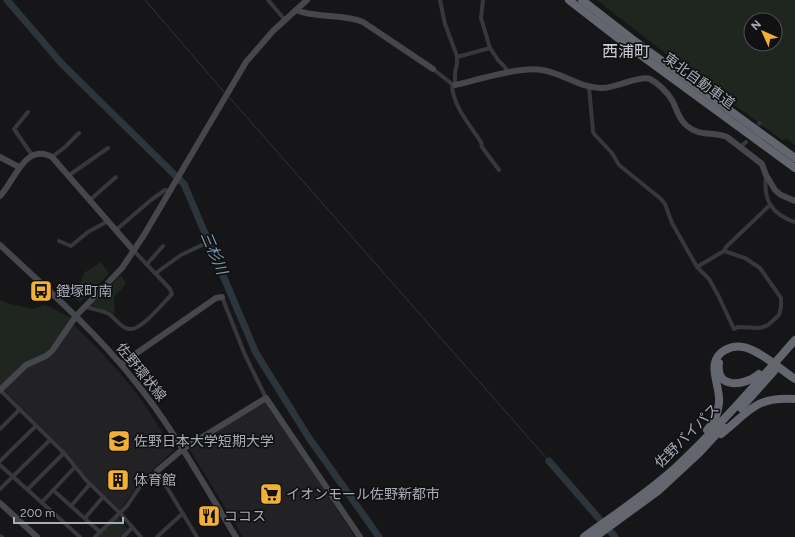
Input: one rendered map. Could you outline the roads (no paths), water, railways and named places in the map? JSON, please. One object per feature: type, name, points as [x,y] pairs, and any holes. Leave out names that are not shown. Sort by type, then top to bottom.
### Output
[{"type":"highway","name":"東北自動車道","points":[[569,0],[627,45],[795,169]]},
{"type":"highway","name":"東北自動車道","points":[[582,0],[632,39],[795,158]]},
{"type":"highway","points":[[767,362],[748,353],[734,351],[727,353],[721,359],[719,363],[719,371],[723,378],[730,383],[739,384],[748,381],[763,371],[795,335]]},
{"type":"highway","name":"佐野バイパス","points":[[584,537],[596,534],[654,486],[703,441],[795,340]]},
{"type":"highway","points":[[654,486],[666,471],[709,428],[716,417],[720,401],[714,369],[716,360],[721,353],[729,348],[739,347],[755,352],[795,384]]},
{"type":"highway","name":"佐野バイパス","points":[[613,520],[658,491],[708,444],[795,348]]},
{"type":"highway","points":[[784,375],[795,379]]},
{"type":"highway","points":[[708,444],[752,408],[772,400],[795,399]]},
{"type":"street","points":[[268,0],[285,20]]},
{"type":"street","points":[[141,537],[120,513],[90,484],[64,453],[0,390],[26,365],[46,356],[52,351],[76,316],[118,273],[134,251],[171,191],[224,98],[254,51],[307,0]]},
{"type":"street","points":[[440,0],[445,24],[457,57],[454,85],[452,90],[455,102],[481,142],[482,147],[499,170]]},
{"type":"street","points":[[483,0],[481,18],[490,48],[509,73]]},
{"type":"street","points":[[296,10],[313,15],[355,18],[364,22],[454,85],[533,69],[543,70],[589,87],[602,88],[646,78],[650,79],[657,83],[667,93],[672,100],[679,117],[688,127],[703,134],[720,134],[727,137],[762,164],[766,175],[775,190],[781,195],[795,201]]},
{"type":"street","points":[[457,57],[490,48]]},
{"type":"street","points":[[589,87],[594,135],[612,153],[623,169],[661,199],[665,204],[672,223],[697,266],[709,279],[734,329],[738,327],[760,328],[768,325],[778,315],[781,307],[780,298],[760,268],[745,258],[724,250]]},
{"type":"street","points":[[28,112],[14,128],[32,155]]},
{"type":"street","points":[[52,156],[65,147],[79,133]]},
{"type":"street","points":[[740,147],[746,142]]},
{"type":"street","points":[[68,176],[108,148]]},
{"type":"street","points":[[0,196],[20,167],[32,155],[44,153],[52,156],[134,251],[172,292],[172,294],[144,323],[133,329],[126,328],[108,314],[85,306]]},
{"type":"street","points":[[0,157],[20,167]]},
{"type":"street","points":[[766,175],[766,192],[770,205],[774,211],[795,222]]},
{"type":"street","points":[[90,200],[116,178]]},
{"type":"street","points":[[116,230],[157,195],[165,190],[171,191]]},
{"type":"street","points":[[697,266],[724,250],[770,205]]},
{"type":"street","points":[[59,241],[71,246],[88,232],[108,221]]},
{"type":"street","name":"佐野環状線","points":[[0,245],[76,316],[121,364],[146,395],[183,449],[236,537]]},
{"type":"street","points":[[156,273],[181,255],[202,245]]},
{"type":"street","points":[[147,264],[163,246]]},
{"type":"street","points":[[121,364],[216,298],[222,297],[245,355],[266,398],[360,537]]},
{"type":"street","points":[[95,537],[127,506],[141,485],[183,449],[266,398]]},
{"type":"street","points":[[0,429],[20,409]]},
{"type":"street","points":[[0,461],[36,426]]},
{"type":"street","points":[[0,489],[50,440]]},
{"type":"street","points":[[28,489],[64,453]]},
{"type":"street","points":[[0,465],[80,537]]},
{"type":"street","points":[[42,502],[75,467]]},
{"type":"street","points":[[157,471],[195,535],[190,537]]},
{"type":"street","points":[[71,506],[90,484]]},
{"type":"street","points":[[53,490],[100,532]]},
{"type":"street","points":[[85,518],[103,497]]},
{"type":"street","points":[[0,503],[36,537]]},
{"type":"street","points":[[157,537],[183,513]]},
{"type":"street","points":[[123,537],[132,528]]},
{"type":"waterway","name":"三杉川","points":[[7,0],[62,64],[184,184],[256,353],[309,438],[379,537]]},
{"type":"waterway","points":[[145,0],[224,92]]},
{"type":"waterway","points":[[229,97],[549,461]]},
{"type":"waterway","points":[[549,461],[615,537]]},
{"type":"tunnel","points":[[755,130],[761,121]]},
{"type":"place","name":"鐙塚町南","points":[[41,291]]},
{"type":"place","name":"佐野日本大学短期大学","points":[[119,441]]},
{"type":"place","name":"体育館","points":[[118,480]]},
{"type":"place","name":"イオンモール佐野新都市","points":[[271,494]]},
{"type":"place","name":"ココス","points":[[209,516]]},
{"type":"district","name":"西浦町","points":[[626,51]]}]
